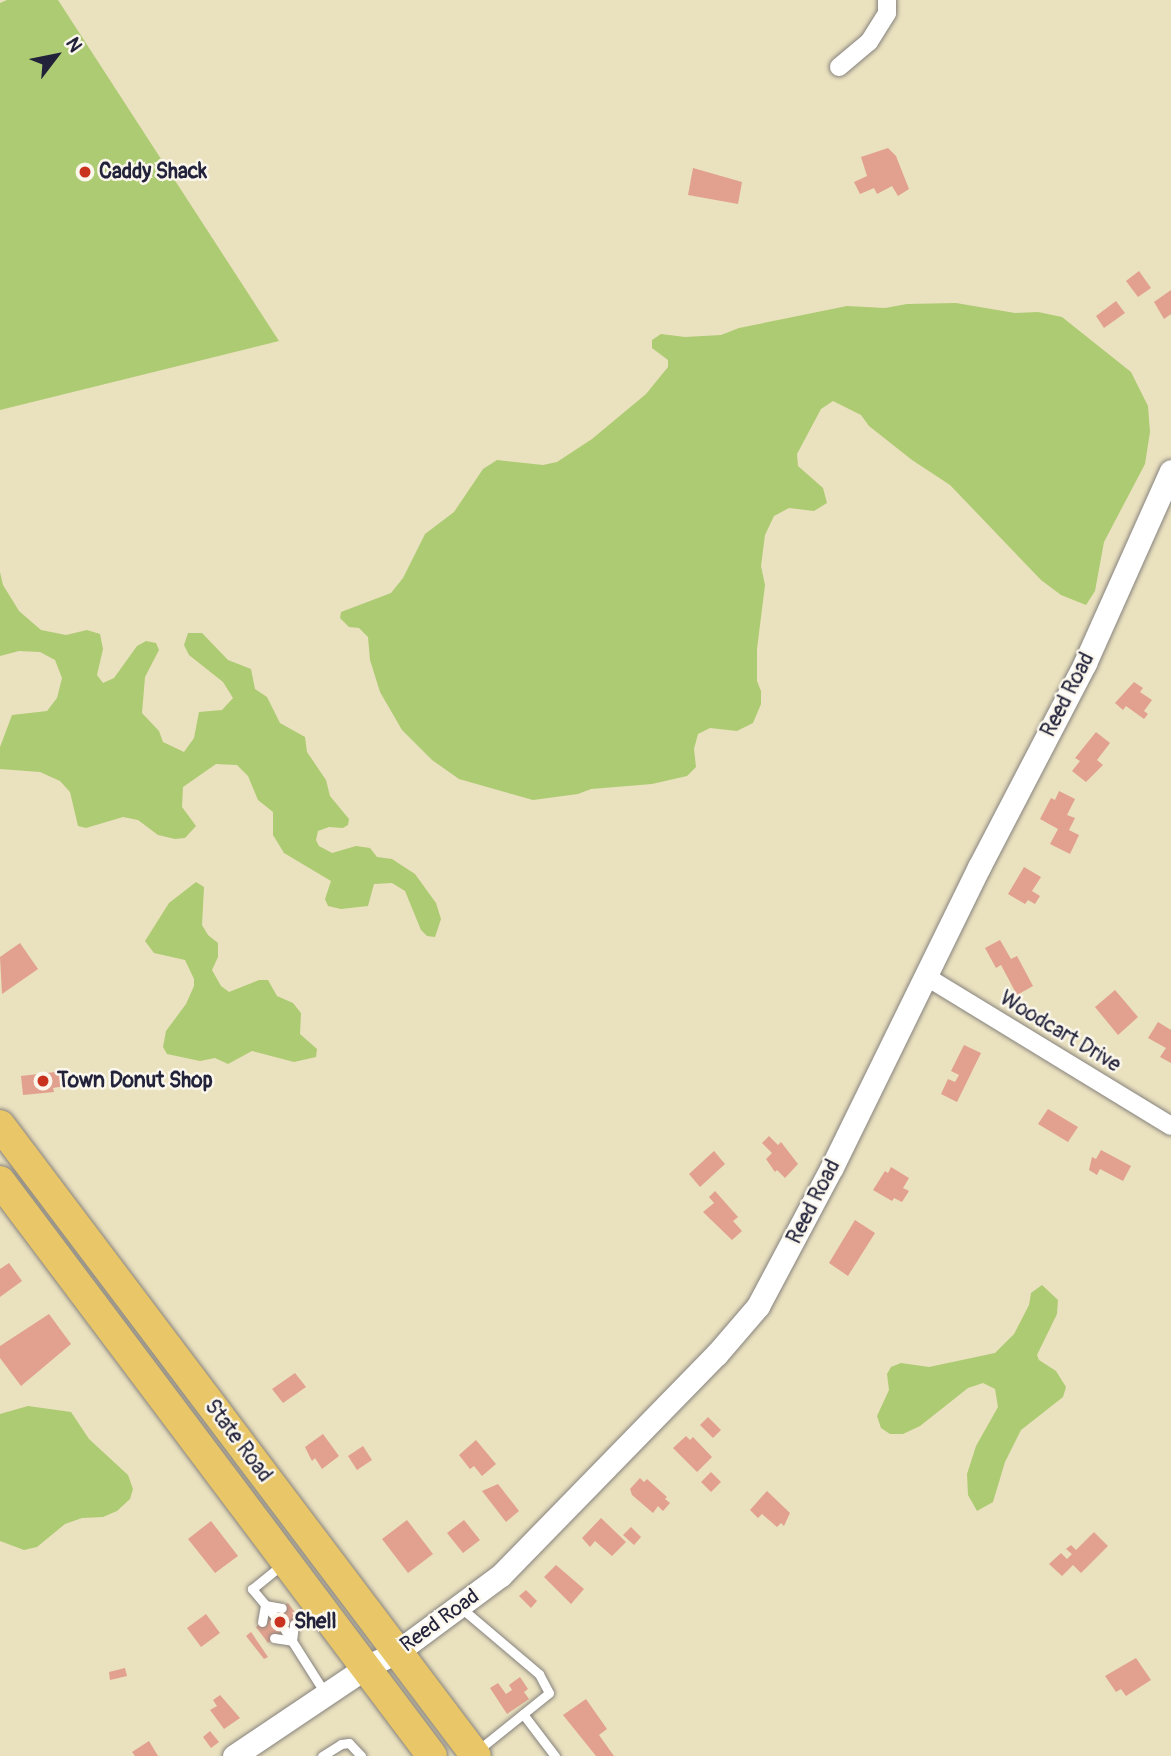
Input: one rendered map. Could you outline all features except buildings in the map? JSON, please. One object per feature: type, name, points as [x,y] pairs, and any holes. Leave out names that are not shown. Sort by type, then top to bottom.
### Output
[{"type":"main road","name":"State Road","points":[[0,1125],[475,1755]]},
{"type":"main road","name":"State Road","points":[[0,1181],[288,1560],[432,1756]]},
{"type":"street","points":[[839,67],[869,42],[887,13],[887,0]]},
{"type":"street","name":"Reed Road","points":[[234,1756],[368,1667],[397,1652],[501,1575],[558,1520],[716,1355],[758,1306],[826,1179],[979,867],[1085,663],[1171,471]]},
{"type":"street","name":"Woodcart Drive","points":[[927,977],[1171,1126]]},
{"type":"lane","points":[[273,1615],[252,1588],[288,1560]]},
{"type":"lane","points":[[265,1605],[282,1608]]},
{"type":"lane","points":[[262,1622],[265,1605]]},
{"type":"lane","points":[[460,1607],[540,1674],[548,1693],[475,1755]]},
{"type":"lane","points":[[292,1641],[294,1624]]},
{"type":"lane","points":[[285,1630],[326,1695]]},
{"type":"lane","points":[[274,1638],[292,1641]]},
{"type":"lane","points":[[523,1714],[555,1756]]},
{"type":"lane","points":[[322,1756],[341,1744],[348,1743],[361,1756]]},
{"type":"green space","name":"Caddy Shack","points":[[7,0],[58,0],[279,341],[0,410],[0,3]]},
{"type":"green space","points":[[956,303],[1015,313],[1038,312],[1062,317],[1131,372],[1148,406],[1150,432],[1145,464],[1104,542],[1095,591],[1086,605],[1061,595],[1041,580],[950,485],[912,460],[869,426],[861,415],[833,401],[821,409],[797,454],[798,466],[823,488],[827,503],[814,511],[789,508],[774,516],[765,535],[761,566],[765,585],[757,649],[757,681],[761,691],[761,704],[753,723],[737,731],[710,728],[698,734],[694,749],[696,767],[687,776],[652,784],[591,789],[578,794],[533,800],[459,779],[432,760],[402,730],[380,692],[370,660],[368,637],[359,628],[349,627],[340,618],[341,612],[391,593],[403,578],[425,534],[454,512],[483,469],[497,460],[543,465],[557,462],[592,439],[646,394],[668,367],[668,360],[652,348],[652,340],[661,334],[685,337],[721,335],[739,328],[847,306],[885,308],[907,304]]},
{"type":"green space","points":[[0,572],[3,585],[19,611],[41,630],[66,635],[87,630],[100,634],[103,649],[97,675],[103,683],[114,678],[137,646],[146,641],[156,643],[159,650],[145,677],[142,713],[159,731],[163,742],[184,752],[194,738],[199,712],[222,710],[233,698],[223,682],[189,655],[184,645],[188,633],[202,633],[228,660],[251,669],[255,689],[267,697],[280,723],[305,737],[307,752],[326,780],[330,796],[349,819],[348,825],[343,828],[329,827],[318,831],[316,840],[319,846],[332,853],[356,846],[370,848],[377,857],[392,859],[415,874],[436,903],[441,919],[435,937],[427,936],[421,930],[405,891],[392,883],[374,884],[368,906],[341,909],[328,906],[325,899],[331,881],[284,853],[273,835],[273,812],[258,800],[248,776],[237,765],[216,764],[183,787],[182,807],[196,826],[185,838],[175,839],[158,835],[138,820],[123,817],[86,828],[78,826],[70,792],[60,781],[40,772],[0,769],[0,747],[12,715],[47,711],[57,698],[62,678],[55,660],[40,652],[19,651],[0,656]]},
{"type":"green space","points":[[196,882],[204,887],[202,925],[208,935],[218,943],[218,957],[212,970],[221,986],[229,992],[259,980],[268,980],[277,996],[293,1003],[301,1013],[300,1034],[317,1049],[316,1057],[294,1062],[252,1051],[228,1064],[215,1058],[200,1061],[167,1054],[163,1047],[166,1031],[186,1004],[194,986],[194,979],[185,960],[154,953],[145,941],[169,903]]},
{"type":"green space","points":[[1042,1285],[1058,1300],[1057,1314],[1037,1355],[1039,1360],[1056,1371],[1066,1387],[1063,1397],[1021,1430],[1005,1462],[993,1502],[977,1511],[968,1495],[967,1474],[976,1446],[998,1407],[995,1389],[983,1383],[968,1388],[920,1426],[903,1434],[890,1434],[881,1428],[877,1416],[889,1390],[887,1374],[891,1367],[901,1363],[929,1367],[995,1353],[1014,1334],[1029,1305],[1031,1293]]},
{"type":"green space","points":[[28,1406],[71,1412],[89,1439],[128,1475],[133,1489],[130,1499],[117,1511],[103,1517],[82,1518],[65,1524],[37,1547],[24,1550],[0,1541],[0,1414]]},
{"type":"place","name":"Caddy Shack","points":[[85,172]]},
{"type":"place","name":"Town Donut Shop","points":[[43,1081]]},
{"type":"place","name":"Shell","points":[[280,1622]]}]
